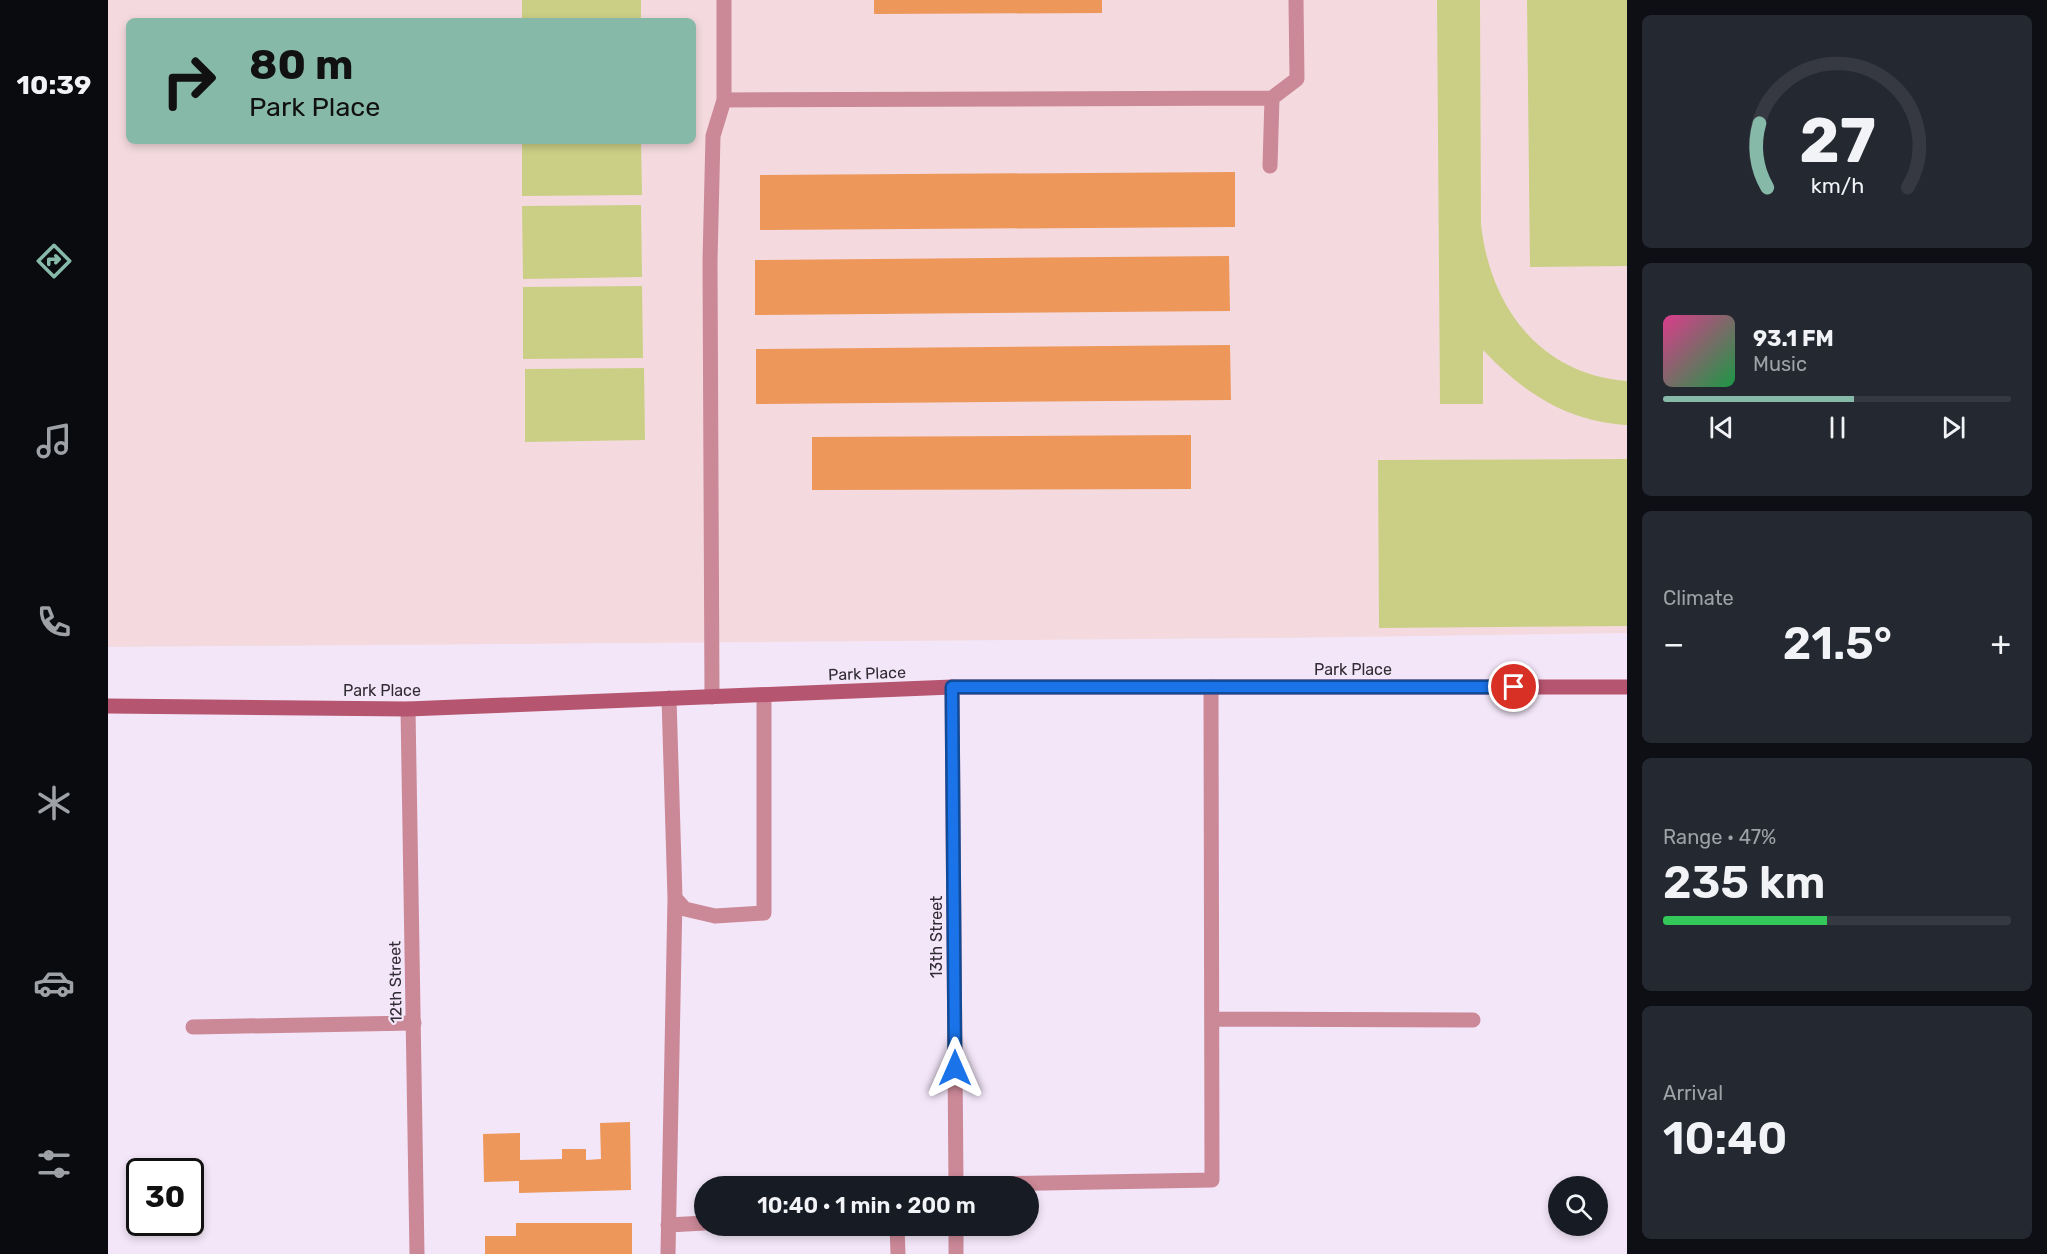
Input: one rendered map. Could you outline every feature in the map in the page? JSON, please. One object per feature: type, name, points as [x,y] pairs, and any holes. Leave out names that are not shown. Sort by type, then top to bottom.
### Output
[{"type":"street","points":[[712,697],[710,261],[713,136],[724,100],[724,0]]},
{"type":"street","points":[[724,100],[1272,98],[1297,79],[1296,0]]},
{"type":"street","points":[[1270,166],[1272,98]]},
{"type":"street","name":"Park Place","points":[[108,706],[408,709],[952,687],[1627,687]]},
{"type":"street","name":"13th Street","points":[[952,687],[956,1176]]},
{"type":"street","points":[[1039,1183],[1212,1180],[1211,687]]},
{"type":"street","points":[[675,898],[685,909],[715,916],[764,914],[765,695]]},
{"type":"street","points":[[668,1254],[675,898],[669,698]]},
{"type":"street","name":"12th Street","points":[[408,709],[417,1254]]},
{"type":"street","points":[[1213,1019],[1473,1020]]},
{"type":"street","points":[[193,1027],[414,1023]]},
{"type":"street","points":[[668,1225],[694,1224]]},
{"type":"street","points":[[897,1236],[898,1254]]},
{"type":"street","points":[[956,1236],[956,1254]]},
{"type":"shaded area","points":[[108,0],[1627,0],[1627,633],[108,647]]},
{"type":"green space","points":[[522,0],[641,0],[641,18],[522,18]]},
{"type":"green space","points":[[1437,0],[1480,0],[1481,224],[1486,254],[1495,283],[1508,308],[1525,331],[1545,350],[1569,365],[1596,376],[1627,381],[1627,425],[1585,418],[1565,411],[1530,392],[1483,350],[1483,404],[1440,404]]},
{"type":"green space","points":[[1527,0],[1627,0],[1627,266],[1530,267]]},
{"type":"green space","points":[[522,144],[641,144],[642,195],[522,196]]},
{"type":"green space","points":[[641,205],[642,277],[523,279],[522,206]]},
{"type":"green space","points":[[642,286],[643,358],[523,359],[523,287]]},
{"type":"green space","points":[[644,368],[645,440],[525,442],[525,369]]},
{"type":"green space","points":[[1627,459],[1627,626],[1379,628],[1378,460]]},
{"type":"building","points":[[874,0],[1102,0],[1102,13],[874,14]]},
{"type":"building","points":[[1235,172],[1235,227],[760,230],[760,175]]},
{"type":"building","points":[[1229,256],[1230,311],[755,315],[755,260]]},
{"type":"building","points":[[1230,345],[1231,400],[756,404],[756,349]]},
{"type":"building","points":[[1191,435],[1191,489],[812,490],[812,437]]},
{"type":"building","points":[[630,1122],[631,1190],[519,1193],[519,1181],[484,1182],[483,1134],[520,1133],[520,1160],[562,1159],[562,1149],[586,1149],[586,1160],[601,1159],[600,1123]]},
{"type":"building","points":[[516,1223],[632,1223],[632,1254],[485,1254],[485,1236],[516,1236]]},
{"type":"route","points":[[955,1068],[952,687],[1514,687]]}]
